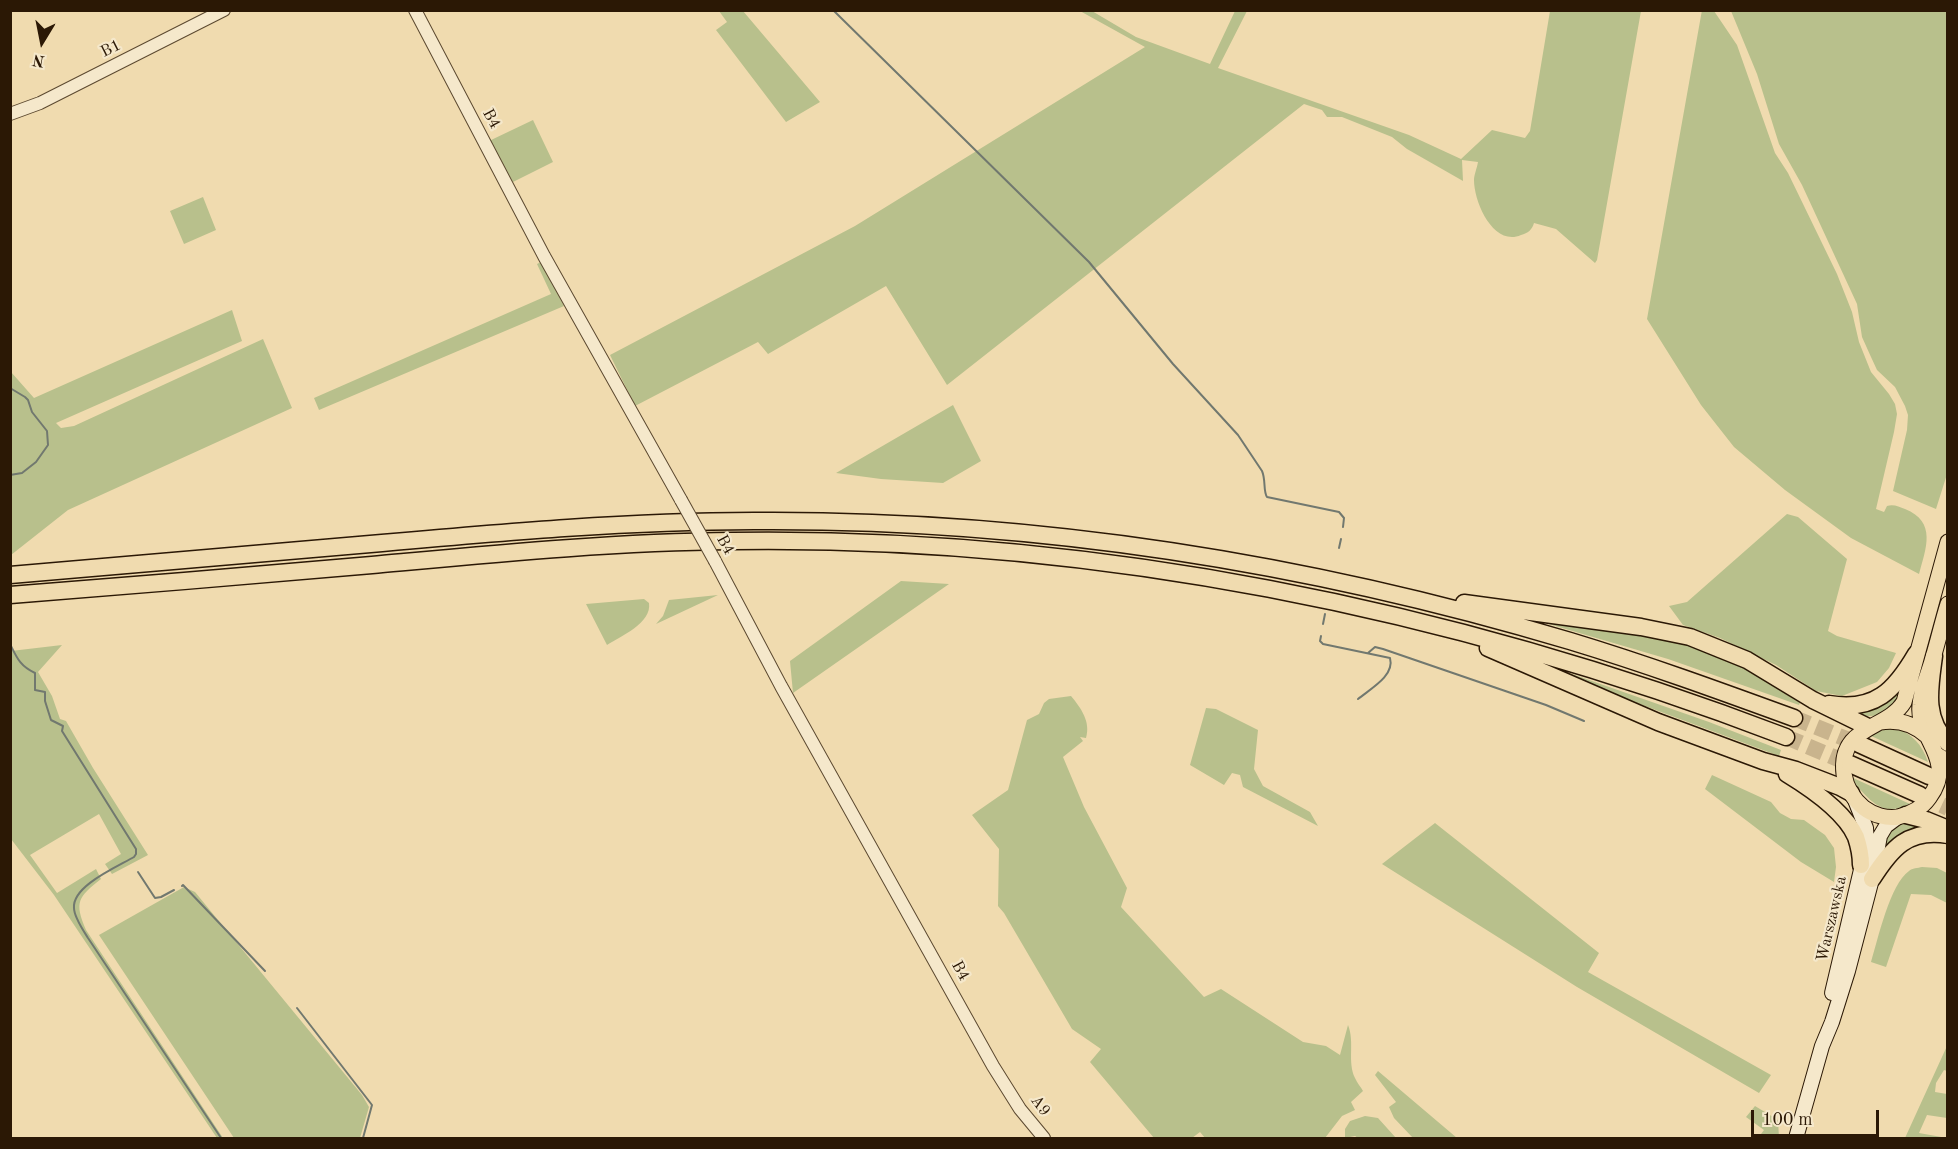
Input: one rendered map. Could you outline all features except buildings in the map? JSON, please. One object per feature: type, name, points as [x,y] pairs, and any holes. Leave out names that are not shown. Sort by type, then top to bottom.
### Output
[{"type":"highway","points":[[10,575],[619,524],[843,522],[983,530],[1152,549],[1287,571],[1399,595],[1498,620],[1635,661],[1794,718]]},
{"type":"highway","points":[[10,595],[575,546],[735,541],[821,542],[975,549],[1132,566],[1288,592],[1420,621],[1504,642],[1620,677],[1786,737]]},
{"type":"highway","points":[[1399,595],[1496,606],[1677,634],[1747,660],[1813,700],[1873,725]]},
{"type":"highway","points":[[1420,621],[1516,659],[1658,722],[1763,761],[1796,770],[1840,787],[1853,796]]},
{"type":"highway","points":[[1813,700],[1843,706],[1875,700],[1897,684],[1916,654]]},
{"type":"highway","points":[[1934,656],[1929,691],[1930,706],[1941,751]]},
{"type":"highway","points":[[1859,744],[1929,776]]},
{"type":"highway","points":[[1763,761],[1813,791],[1841,817],[1856,837],[1862,865]]},
{"type":"highway","points":[[1850,764],[1920,795]]},
{"type":"highway","points":[[1902,816],[1926,820],[1947,829]]},
{"type":"highway","points":[[1872,879],[1889,854],[1908,839],[1928,834],[1947,836]]},
{"type":"main road","points":[[1873,725],[1894,721],[1909,724],[1922,732],[1941,751],[1939,777],[1934,790],[1920,807],[1902,816],[1886,817],[1872,813],[1853,796],[1844,776],[1846,754],[1852,741],[1873,725],[1899,710],[1904,702],[1947,542]]},
{"type":"main road","points":[[1934,656],[1947,604]]},
{"type":"main road","name":"Warszawska","points":[[1822,1046],[1825,1020],[1867,844],[1867,833],[1853,796]]},
{"type":"main road","name":"Warszawska","points":[[1796,1138],[1822,1046],[1848,971],[1872,879],[1881,832],[1888,823],[1902,816]]},
{"type":"street","name":"B1","points":[[10,114],[40,103],[224,10]]},
{"type":"street","name":"B4","points":[[415,10],[544,256],[681,500],[781,686],[1010,1093]]},
{"type":"street","name":"A9","points":[[1010,1093],[1044,1138]]},
{"type":"green space","points":[[1702,10],[1714,11],[1737,45],[1775,153],[1788,173],[1837,274],[1871,372],[1895,404],[1897,414],[1894,432],[1876,509],[1884,512],[1887,506],[1896,506],[1915,514],[1922,521],[1927,537],[1919,574],[1851,538],[1785,490],[1734,447],[1701,405],[1647,319]]},
{"type":"green space","points":[[719,11],[743,11],[820,102],[786,122],[716,30],[727,22]]},
{"type":"green space","points":[[1080,11],[1092,11],[1136,37],[1210,64],[1235,11],[1247,11],[1218,68],[1409,135],[1461,159],[1492,130],[1525,138],[1530,131],[1550,11],[1641,11],[1597,260],[1595,263],[1556,229],[1534,223],[1528,232],[1511,237],[1502,235],[1494,229],[1482,211],[1475,189],[1474,178],[1478,162],[1462,160],[1463,181],[1407,149],[1392,137],[1342,117],[1327,117],[1322,110],[1304,104],[947,385],[886,286],[768,354],[758,342],[635,406],[610,355],[855,226],[1145,47]]},
{"type":"green space","points":[[1731,11],[1947,11],[1948,471],[1936,509],[1893,491],[1907,430],[1908,415],[1905,406],[1895,387],[1877,370],[1862,337],[1857,304],[1802,185],[1779,144],[1757,74]]},
{"type":"green space","points":[[533,120],[553,162],[513,182],[489,141]]},
{"type":"green space","points":[[203,197],[216,230],[184,244],[170,211]]},
{"type":"green space","points":[[543,261],[564,306],[319,410],[314,398],[551,294],[537,264]]},
{"type":"green space","points":[[232,310],[242,341],[56,423],[61,428],[74,426],[263,339],[292,408],[68,510],[11,555],[11,372],[34,398]]},
{"type":"green space","points":[[953,405],[981,461],[943,483],[836,473]]},
{"type":"green space","points":[[1787,514],[1798,517],[1847,559],[1828,631],[1837,636],[1896,653],[1889,668],[1877,682],[1842,696],[1816,691],[1776,665],[1720,638],[1683,625],[1669,606],[1687,602]]},
{"type":"green space","points":[[901,581],[949,584],[793,693],[790,661]]},
{"type":"green space","points":[[718,595],[656,624],[663,616],[669,600]]},
{"type":"green space","points":[[644,599],[649,603],[646,617],[641,623],[607,645],[586,604]]},
{"type":"green space","points":[[1518,615],[1621,630],[1698,648],[1742,667],[1800,703],[1799,705],[1668,659]]},
{"type":"green space","points":[[62,645],[38,672],[52,696],[60,719],[66,721],[148,855],[112,874],[105,864],[121,854],[99,814],[30,855],[57,893],[96,869],[101,879],[87,891],[79,906],[86,930],[223,1138],[217,1138],[54,895],[11,839],[11,651]]},
{"type":"green space","points":[[1552,667],[1781,750],[1779,756],[1594,687]]},
{"type":"green space","points":[[1900,686],[1899,702],[1882,715],[1860,717],[1855,710]]},
{"type":"green space","points":[[1071,696],[1084,716],[1087,732],[1086,738],[1080,737],[1083,741],[1063,757],[1084,807],[1127,888],[1121,907],[1204,997],[1221,989],[1303,1042],[1326,1046],[1340,1055],[1348,1025],[1353,1072],[1363,1091],[1351,1102],[1355,1110],[1342,1116],[1325,1138],[1205,1138],[1200,1132],[1192,1138],[1154,1138],[1090,1062],[1101,1049],[1072,1029],[998,906],[999,849],[972,815],[1008,790],[1027,720],[1039,714],[1044,703],[1049,699]]},
{"type":"green space","points":[[1206,708],[1216,709],[1258,730],[1254,769],[1263,786],[1310,812],[1318,826],[1243,787],[1240,775],[1232,773],[1224,785],[1190,765]]},
{"type":"green space","points":[[1895,727],[1916,740],[1928,762],[1869,735]]},
{"type":"green space","points":[[1712,775],[1771,802],[1780,813],[1791,819],[1804,820],[1825,835],[1834,848],[1836,867],[1834,882],[1801,862],[1705,789]]},
{"type":"green space","points":[[1851,777],[1910,804],[1900,808],[1883,808],[1870,800]]},
{"type":"green space","points":[[1908,822],[1925,824],[1881,857],[1891,830]]},
{"type":"green space","points":[[1435,823],[1599,953],[1588,972],[1771,1075],[1759,1093],[1577,987],[1382,864]]},
{"type":"green space","points":[[1922,867],[1937,868],[1947,873],[1947,903],[1931,895],[1911,894],[1886,967],[1871,962],[1885,913],[1896,887],[1910,870]]},
{"type":"green space","points":[[184,887],[195,892],[362,1095],[369,1107],[360,1138],[234,1138],[99,935]]},
{"type":"green space","points":[[1947,1046],[1947,1071],[1944,1070],[1936,1083],[1935,1092],[1947,1094],[1947,1118],[1927,1115],[1919,1133],[1947,1138],[1905,1138]]},
{"type":"green space","points":[[1378,1071],[1457,1138],[1413,1138],[1394,1118],[1389,1107],[1396,1102],[1375,1075]]},
{"type":"green space","points":[[1755,1106],[1778,1120],[1779,1138],[1758,1138],[1764,1130],[1746,1117]]},
{"type":"green space","points":[[1365,1116],[1378,1118],[1396,1138],[1358,1138],[1355,1136],[1345,1138],[1345,1129],[1350,1121]]},
{"type":"waterway","points":[[833,10],[1089,262],[1173,364],[1238,435],[1262,471],[1267,497],[1339,512],[1344,518],[1343,527]]},
{"type":"waterway","points":[[10,388],[28,400],[32,412],[47,431],[48,445],[36,462],[22,473],[10,475]]},
{"type":"waterway","points":[[1339,548],[1341,539]]},
{"type":"waterway","points":[[1323,624],[1325,614]]},
{"type":"waterway","points":[[1321,636],[1320,641],[1323,644],[1390,658],[1389,671],[1358,699]]},
{"type":"waterway","points":[[10,644],[22,664],[35,673],[35,690],[45,692],[45,701],[51,720],[63,726],[62,731],[136,849],[134,857],[97,878],[80,892],[75,900],[74,912],[88,938],[221,1138]]},
{"type":"waterway","points":[[1368,653],[1375,647],[1383,649],[1546,705],[1584,721]]},
{"type":"waterway","points":[[138,872],[155,898],[174,890]]},
{"type":"waterway","points":[[182,886],[265,971]]},
{"type":"waterway","points":[[297,1008],[372,1105],[363,1138]]},
{"type":"tunnel","points":[[1794,718],[1859,744]]},
{"type":"tunnel","points":[[1786,737],[1850,764]]},
{"type":"tunnel","points":[[1920,795],[1948,808]]}]
